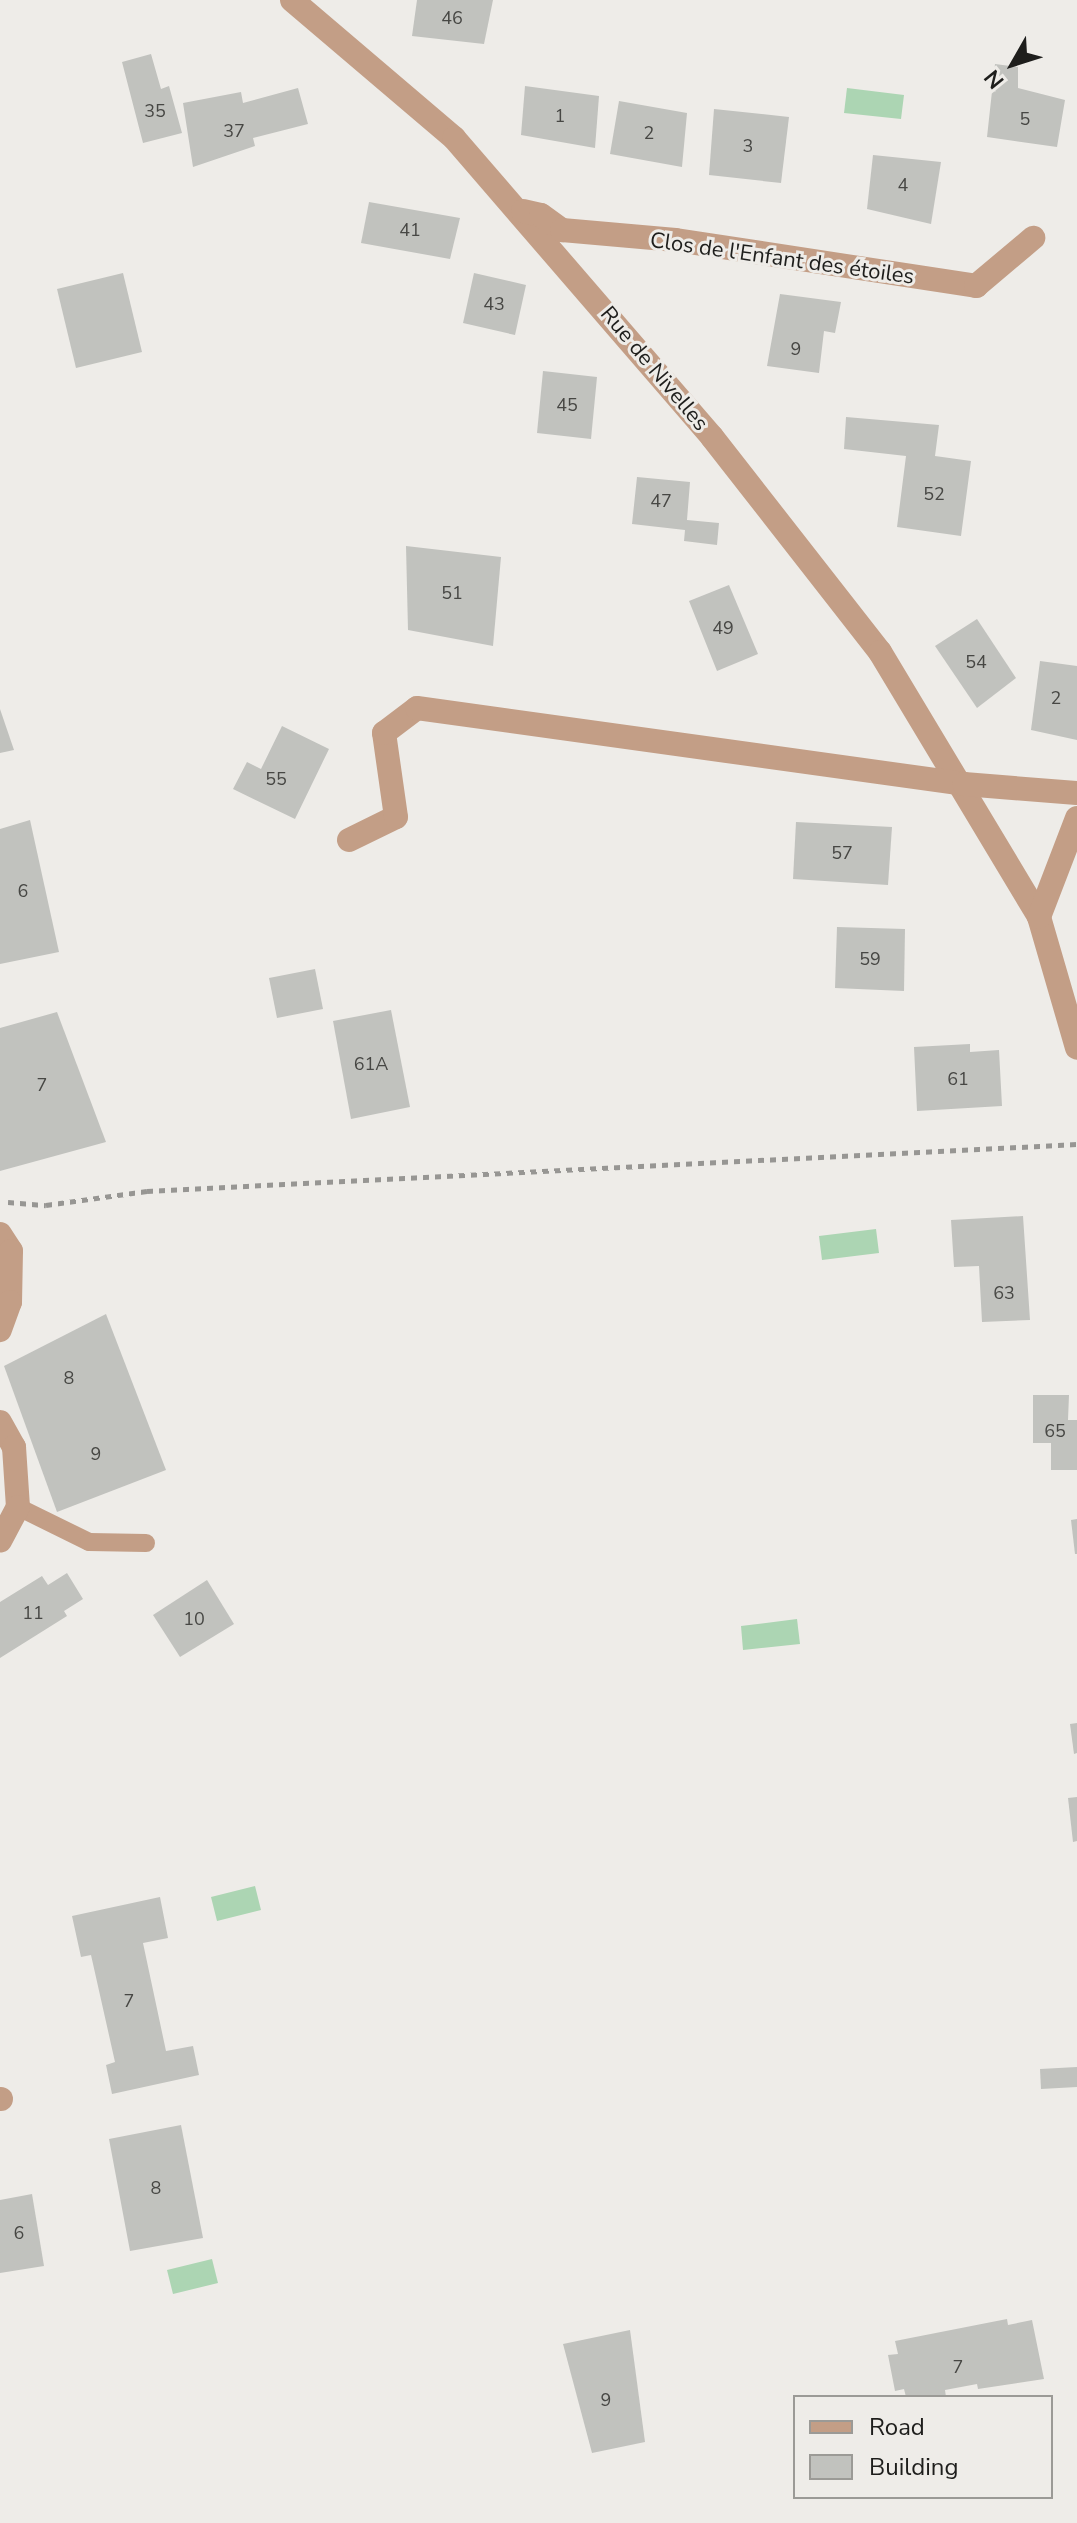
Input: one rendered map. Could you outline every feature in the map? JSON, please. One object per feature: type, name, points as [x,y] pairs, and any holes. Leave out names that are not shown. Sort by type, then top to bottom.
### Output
[{"type":"street","name":"Rue de Nivelles","points":[[292,0],[424,109],[518,211],[824,577],[880,652],[964,784],[1039,917],[1077,1048]]},
{"type":"street","name":"Clos de l'Enfant des étoiles","points":[[518,211],[541,215],[562,230],[676,240],[976,286],[1033,238]]},
{"type":"street","points":[[349,840],[396,817],[384,733],[417,708],[964,784],[1077,793]]},
{"type":"street","points":[[1039,917],[1077,818]]},
{"type":"street","points":[[0,1234],[11,1251],[10,1302],[0,1330]]},
{"type":"street","points":[[0,1422],[14,1447],[18,1507],[0,1541]]},
{"type":"lane","points":[[18,1507],[89,1542],[146,1543]]},
{"type":"path","points":[[0,1203],[46,1205],[147,1191],[1077,1144]]},
{"type":"shaded area","points":[[847,88],[904,95],[901,119],[844,113]]},
{"type":"shaded area","points":[[876,1229],[879,1253],[822,1260],[819,1236]]},
{"type":"shaded area","points":[[797,1619],[800,1644],[743,1650],[741,1626]]},
{"type":"shaded area","points":[[255,1886],[261,1910],[217,1921],[211,1897]]},
{"type":"shaded area","points":[[212,2259],[218,2283],[173,2294],[167,2270]]},
{"type":"building","points":[[417,0],[493,0],[484,44],[412,36]]},
{"type":"building","points":[[151,54],[161,89],[169,86],[182,133],[143,143],[122,62]]},
{"type":"building","points":[[995,64],[1018,67],[1018,88],[1065,100],[1057,147],[987,137]]},
{"type":"building","points":[[525,86],[599,96],[595,148],[521,135]]},
{"type":"building","points":[[298,88],[308,124],[253,138],[255,146],[193,167],[183,103],[241,92],[243,103]]},
{"type":"building","points":[[619,101],[687,113],[682,167],[610,154]]},
{"type":"building","points":[[714,109],[789,117],[781,183],[709,175]]},
{"type":"building","points":[[873,155],[941,162],[931,224],[867,209]]},
{"type":"building","points":[[369,202],[460,218],[450,259],[361,243]]},
{"type":"building","points":[[123,273],[142,352],[76,368],[57,289]]},
{"type":"building","points":[[474,273],[526,285],[515,335],[463,323]]},
{"type":"building","points":[[780,294],[841,302],[835,333],[824,331],[819,373],[767,366]]},
{"type":"building","points":[[543,371],[597,377],[591,439],[537,433]]},
{"type":"building","points":[[846,417],[939,425],[935,456],[971,461],[961,536],[897,527],[906,456],[844,449]]},
{"type":"building","points":[[637,477],[690,482],[687,520],[719,523],[717,545],[684,541],[685,530],[632,524]]},
{"type":"building","points":[[406,546],[501,557],[493,646],[408,630]]},
{"type":"building","points":[[729,585],[758,654],[717,671],[689,601]]},
{"type":"building","points":[[977,619],[1016,678],[977,708],[935,646]]},
{"type":"building","points":[[1040,661],[1077,666],[1077,740],[1031,730]]},
{"type":"building","points":[[0,709],[14,750],[0,753]]},
{"type":"building","points":[[282,726],[329,749],[295,819],[233,789],[247,762],[261,769]]},
{"type":"building","points":[[30,820],[59,952],[0,964],[0,829]]},
{"type":"building","points":[[796,822],[892,827],[888,885],[793,879]]},
{"type":"building","points":[[837,927],[905,929],[904,991],[835,988]]},
{"type":"building","points":[[315,969],[323,1009],[277,1018],[269,978]]},
{"type":"building","points":[[391,1010],[410,1107],[351,1119],[333,1021]]},
{"type":"building","points":[[57,1012],[106,1142],[0,1171],[0,1028]]},
{"type":"building","points":[[970,1044],[970,1052],[999,1050],[1002,1106],[917,1111],[914,1047]]},
{"type":"building","points":[[1023,1216],[1030,1320],[982,1322],[979,1266],[954,1267],[951,1220]]},
{"type":"building","points":[[106,1314],[166,1470],[57,1512],[4,1366]]},
{"type":"building","points":[[1033,1395],[1069,1395],[1068,1420],[1077,1420],[1077,1470],[1051,1470],[1051,1443],[1033,1443]]},
{"type":"building","points":[[1077,1519],[1077,1554],[1075,1554],[1071,1520]]},
{"type":"building","points":[[67,1573],[83,1599],[64,1611],[67,1616],[0,1658],[0,1602],[42,1576],[48,1585]]},
{"type":"building","points":[[207,1580],[234,1624],[180,1657],[153,1615]]},
{"type":"building","points":[[1077,1723],[1077,1753],[1074,1754],[1070,1724]]},
{"type":"building","points":[[1077,1797],[1077,1841],[1073,1842],[1068,1798]]},
{"type":"building","points":[[160,1897],[168,1938],[143,1943],[166,2051],[193,2046],[199,2075],[112,2094],[106,2065],[115,2062],[91,1955],[81,1957],[72,1916]]},
{"type":"building","points":[[1077,2067],[1077,2087],[1041,2089],[1040,2069]]},
{"type":"building","points":[[181,2125],[203,2238],[130,2251],[109,2139]]},
{"type":"building","points":[[32,2194],[44,2266],[0,2273],[0,2200]]},
{"type":"building","points":[[1007,2319],[1008,2325],[1032,2320],[1044,2379],[978,2389],[977,2384],[945,2390],[946,2395],[906,2395],[904,2389],[895,2391],[888,2355],[898,2354],[895,2341]]},
{"type":"building","points":[[630,2330],[645,2442],[592,2453],[563,2344]]}]
